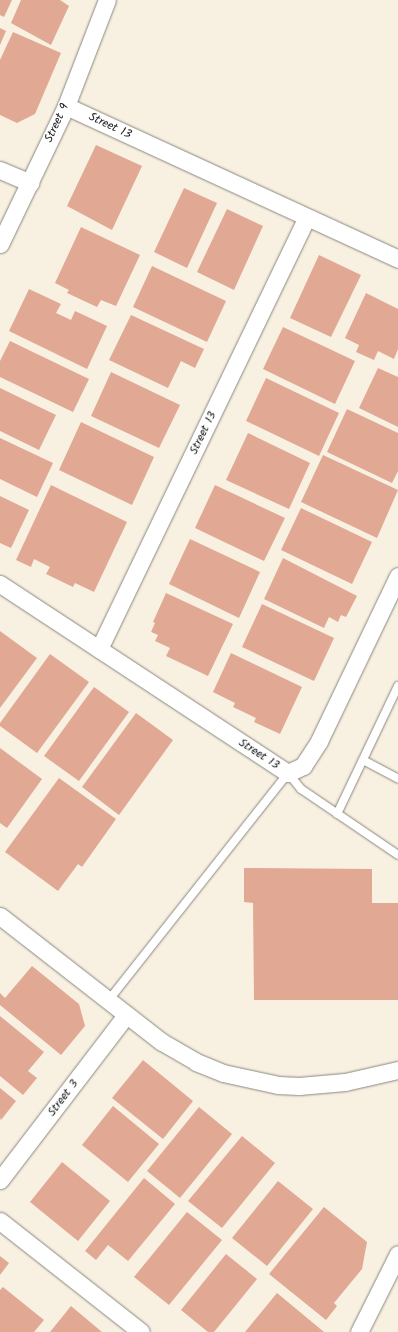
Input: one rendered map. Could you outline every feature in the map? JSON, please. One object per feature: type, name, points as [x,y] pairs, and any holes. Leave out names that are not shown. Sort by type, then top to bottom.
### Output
[{"type":"street","name":"Street 9","points":[[0,244],[66,106],[108,0]]},
{"type":"street","name":"Street 13","points":[[66,106],[398,258]]},
{"type":"street","points":[[0,170],[30,183]]},
{"type":"street","name":"Street 13","points":[[99,649],[307,217]]},
{"type":"street","name":"Street 13","points":[[0,584],[288,773],[303,766],[319,741],[398,576]]},
{"type":"street","points":[[0,916],[126,1016],[162,1042],[196,1062],[248,1079],[278,1085],[321,1085],[369,1078],[398,1070]]},
{"type":"street","name":"Street 3","points":[[0,1180],[126,1016]]},
{"type":"street","points":[[0,1221],[141,1332]]},
{"type":"street","points":[[359,1332],[398,1254]]},
{"type":"lane","points":[[337,814],[398,686]]},
{"type":"lane","points":[[363,760],[398,779]]},
{"type":"lane","points":[[108,1001],[288,773],[301,788],[398,855]]},
{"type":"building","points":[[0,0],[12,0],[4,17],[0,15]]},
{"type":"building","points":[[21,0],[60,0],[69,6],[51,45],[11,23]]},
{"type":"building","points":[[0,28],[6,31],[0,45]]},
{"type":"building","points":[[13,32],[61,53],[35,114],[17,123],[0,115],[0,60]]},
{"type":"building","points":[[96,145],[142,166],[112,230],[67,206]]},
{"type":"building","points":[[184,188],[217,203],[187,268],[154,252]]},
{"type":"building","points":[[227,209],[263,226],[234,290],[197,272]]},
{"type":"building","points":[[81,227],[140,255],[116,306],[101,300],[97,307],[67,293],[69,290],[55,283]]},
{"type":"building","points":[[319,255],[361,275],[331,337],[290,318]]},
{"type":"building","points":[[152,266],[226,301],[207,342],[133,307]]},
{"type":"building","points":[[29,289],[61,304],[56,313],[71,320],[75,311],[107,326],[87,369],[9,331]]},
{"type":"building","points":[[366,293],[398,309],[398,349],[394,359],[378,351],[374,360],[356,352],[359,345],[345,338]]},
{"type":"building","points":[[131,315],[204,349],[195,368],[181,361],[168,388],[109,360]]},
{"type":"building","points":[[283,327],[355,361],[335,404],[263,369]]},
{"type":"building","points":[[10,341],[89,379],[73,412],[0,377],[0,361]]},
{"type":"building","points":[[378,368],[398,377],[398,427],[359,408]]},
{"type":"building","points":[[111,372],[180,405],[159,448],[91,416]]},
{"type":"building","points":[[266,378],[339,413],[319,456],[246,421]]},
{"type":"building","points":[[0,388],[56,415],[39,450],[0,431]]},
{"type":"building","points":[[347,409],[398,433],[398,471],[392,483],[327,452]]},
{"type":"building","points":[[81,422],[154,457],[132,505],[59,470]]},
{"type":"building","points":[[248,433],[310,463],[289,509],[226,480]]},
{"type":"building","points":[[0,438],[53,463],[37,497],[0,479]]},
{"type":"building","points":[[323,455],[398,490],[377,538],[301,502]]},
{"type":"building","points":[[51,485],[127,522],[94,592],[75,583],[73,587],[46,574],[50,567],[34,559],[31,567],[16,560]]},
{"type":"building","points":[[215,485],[285,518],[264,561],[195,528]]},
{"type":"building","points":[[0,496],[29,510],[11,548],[0,543]]},
{"type":"building","points":[[301,508],[372,542],[352,584],[281,550]]},
{"type":"building","points":[[190,539],[260,572],[239,618],[169,584]]},
{"type":"building","points":[[283,558],[357,596],[346,617],[341,615],[338,622],[329,617],[324,628],[264,599]]},
{"type":"building","points":[[166,593],[233,624],[208,676],[166,656],[170,648],[155,641],[158,635],[151,632],[155,623],[153,622]]},
{"type":"building","points":[[262,604],[334,638],[314,681],[242,647]]},
{"type":"building","points":[[0,631],[37,658],[0,708]]},
{"type":"building","points":[[231,653],[302,687],[280,734],[254,722],[256,718],[233,707],[235,703],[213,692]]},
{"type":"building","points":[[50,654],[89,682],[37,753],[0,726],[0,723]]},
{"type":"building","points":[[94,687],[129,712],[79,781],[44,756]]},
{"type":"building","points":[[136,713],[173,740],[119,815],[82,787]]},
{"type":"building","points":[[0,748],[42,779],[7,828],[0,823]]},
{"type":"building","points":[[59,778],[116,819],[82,867],[78,864],[58,891],[5,852]]},
{"type":"building","points":[[244,868],[372,869],[372,903],[398,903],[398,1000],[254,1000],[253,903],[244,902]]},
{"type":"building","points":[[32,966],[79,1004],[85,1026],[61,1055],[0,1005],[0,993],[5,998]]},
{"type":"building","points":[[0,1016],[44,1052],[28,1071],[37,1078],[23,1095],[0,1076]]},
{"type":"building","points":[[143,1060],[193,1101],[163,1139],[112,1098]]},
{"type":"building","points":[[0,1088],[16,1101],[1,1120],[0,1118]]},
{"type":"building","points":[[113,1106],[159,1144],[128,1182],[82,1145]]},
{"type":"building","points":[[199,1107],[232,1134],[180,1198],[147,1171]]},
{"type":"building","points":[[242,1136],[275,1163],[222,1228],[188,1201]]},
{"type":"building","points":[[62,1162],[110,1201],[78,1241],[30,1202]]},
{"type":"building","points":[[144,1178],[175,1204],[128,1261],[108,1245],[96,1260],[85,1251]]},
{"type":"building","points":[[278,1181],[313,1209],[267,1266],[232,1238]]},
{"type":"building","points":[[324,1207],[367,1242],[362,1269],[334,1303],[337,1306],[326,1320],[269,1274]]},
{"type":"building","points":[[187,1212],[222,1240],[169,1305],[134,1277]]},
{"type":"building","points":[[226,1254],[257,1279],[214,1332],[208,1332],[181,1310]]},
{"type":"building","points":[[0,1256],[9,1263],[0,1275]]},
{"type":"building","points":[[3,1287],[44,1320],[34,1332],[0,1332],[0,1290]]},
{"type":"building","points":[[277,1293],[324,1332],[245,1332]]},
{"type":"building","points":[[71,1306],[102,1332],[50,1332]]}]
